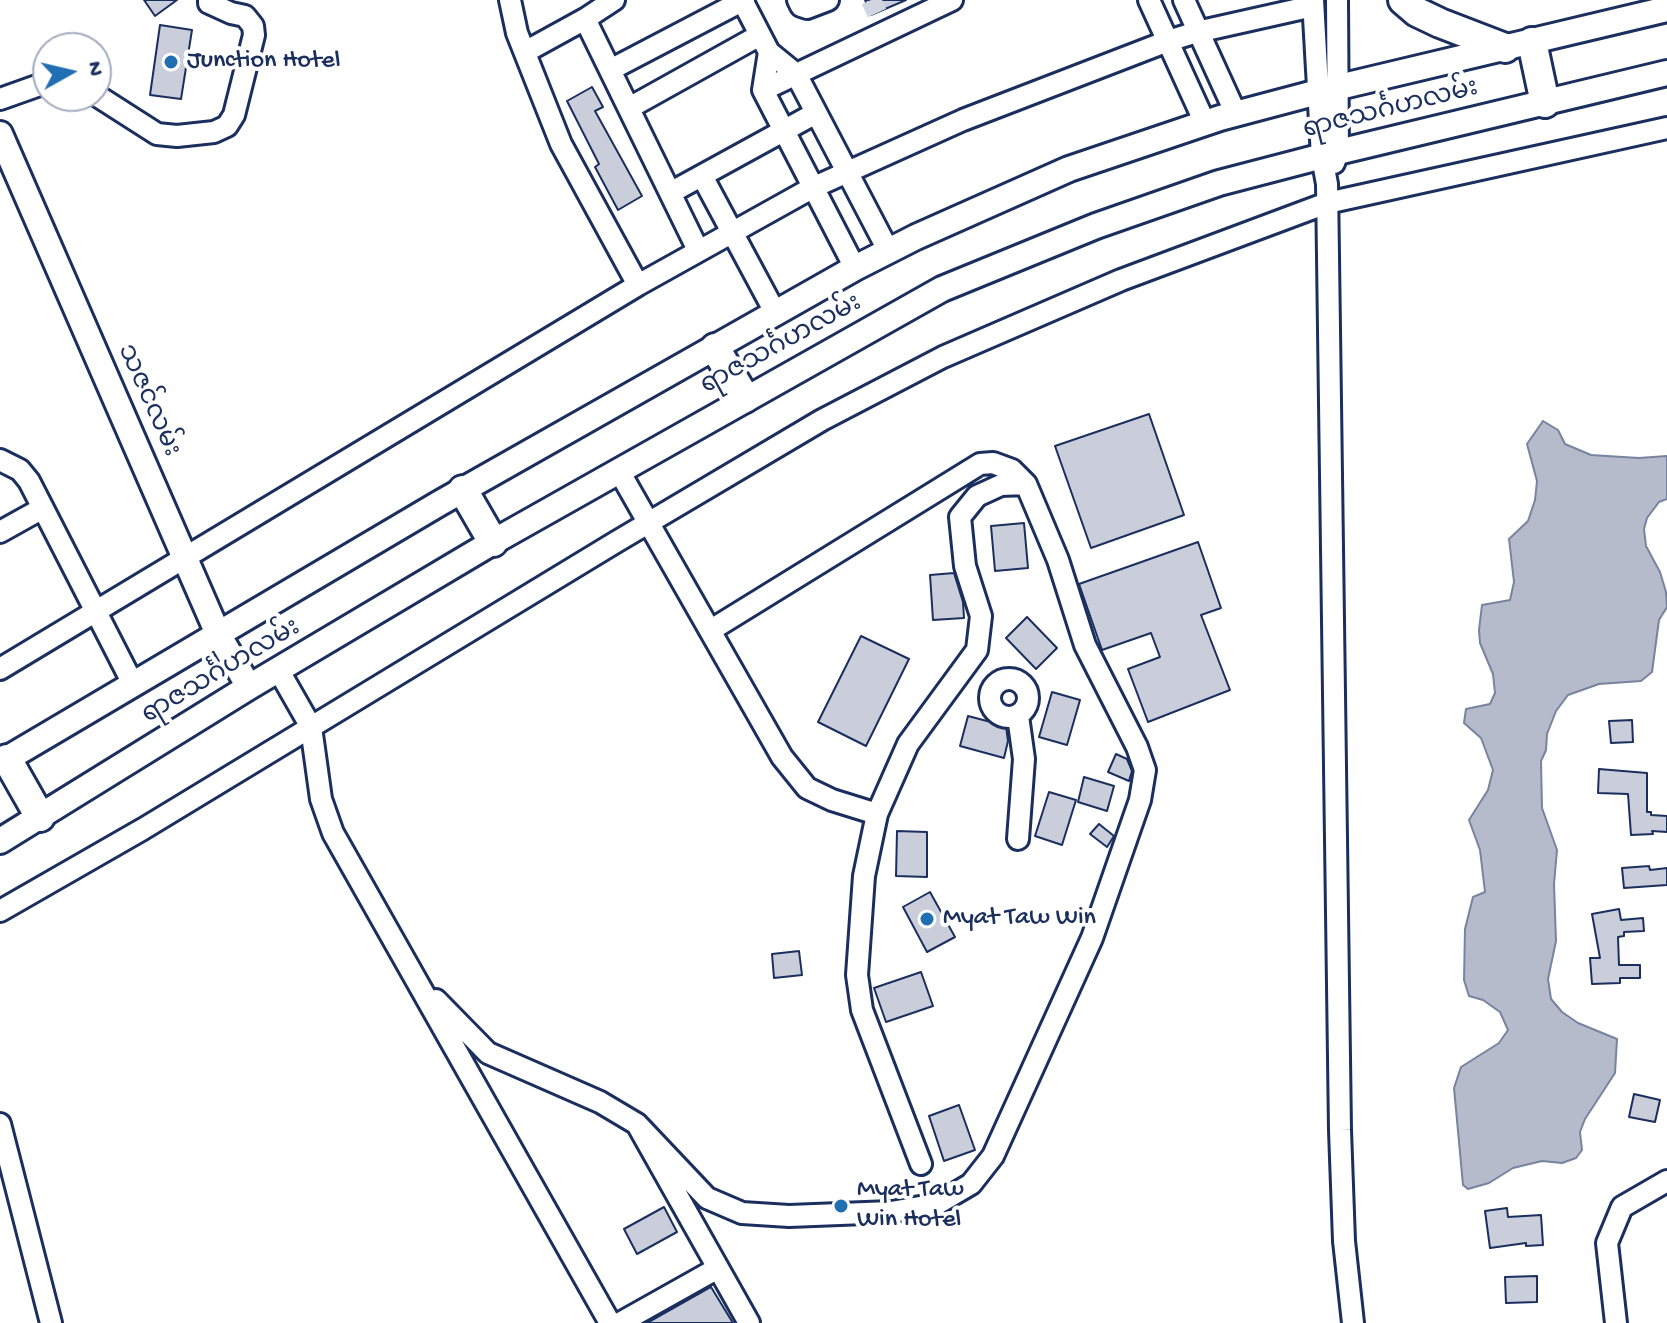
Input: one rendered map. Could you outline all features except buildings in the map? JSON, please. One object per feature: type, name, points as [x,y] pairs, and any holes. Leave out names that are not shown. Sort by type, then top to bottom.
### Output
[{"type":"highway","points":[[1403,0],[1417,12],[1440,23],[1519,45],[1545,103]]},
{"type":"highway","points":[[715,348],[745,398]]},
{"type":"highway","points":[[463,490],[493,542]]},
{"type":"highway","points":[[3,761],[40,817]]},
{"type":"main road","name":"ရာဇသင်္ဂဟလမ်း","points":[[3,761],[463,490],[888,250],[1069,169],[1205,123],[1328,89],[1667,9]]},
{"type":"main road","name":"ရာဇသင်္ဂဟလမ်း","points":[[0,841],[249,687],[493,542],[942,289],[1096,226],[1192,192],[1330,154],[1667,73]]},
{"type":"main road","name":"သဇင်လမ်း","points":[[0,134],[218,634],[249,687]]},
{"type":"street","points":[[510,0],[525,52],[561,144],[638,285]]},
{"type":"street","points":[[525,52],[614,0]]},
{"type":"street","points":[[610,70],[743,0],[765,43],[796,74],[888,250]]},
{"type":"street","points":[[798,0],[801,6],[807,8],[828,0]]},
{"type":"street","points":[[763,90],[796,74],[881,22],[952,0]]},
{"type":"street","points":[[1149,0],[1205,123]]},
{"type":"street","points":[[1184,0],[1236,114]]},
{"type":"street","points":[[1337,0],[1328,89],[1330,154],[1327,194],[1340,1130],[1344,1241],[1353,1323]]},
{"type":"street","points":[[112,105],[157,134],[177,136],[214,132],[227,126],[234,115],[254,35],[253,26],[245,16],[231,13],[208,1]]},
{"type":"street","points":[[0,669],[698,250],[812,188],[963,120],[1168,41],[1313,3],[1328,89]]},
{"type":"street","points":[[585,19],[698,250]]},
{"type":"street","points":[[765,43],[763,90],[855,268]]},
{"type":"street","points":[[629,108],[765,43]]},
{"type":"street","points":[[0,99],[32,88]]},
{"type":"street","points":[[670,193],[816,113]]},
{"type":"street","points":[[0,911],[143,829],[822,420],[943,357],[1327,194],[1667,128]]},
{"type":"street","points":[[702,176],[776,314]]},
{"type":"street","points":[[0,460],[20,470],[29,481],[133,684]]},
{"type":"street","points":[[697,1230],[707,1219],[742,1213],[789,1216],[891,1212],[937,1204],[971,1184],[993,1156],[1092,938],[1140,800],[1145,770],[1137,747],[1085,645],[1058,560],[1026,484],[1012,470],[993,463],[980,464],[711,630]]},
{"type":"street","points":[[619,471],[782,757],[807,788],[832,800],[877,814]]},
{"type":"street","points":[[921,1164],[862,1010],[857,975],[864,876],[877,814],[908,744],[977,650],[981,616],[965,566],[960,517],[977,496],[1001,485],[1026,484]]},
{"type":"street","points":[[0,532],[43,508]]},
{"type":"street","points":[[967,664],[994,686]]},
{"type":"street","points":[[279,671],[311,727],[321,799],[333,833],[610,1323]]},
{"type":"street","points":[[1018,716],[1004,717],[994,710],[990,695],[994,686],[1008,678],[1025,686],[1029,702],[1018,716],[1024,759],[1018,839]]},
{"type":"street","points":[[414,977],[488,1053],[600,1102],[637,1124],[707,1198],[742,1213]]},
{"type":"street","points":[[0,1124],[51,1323]]},
{"type":"street","points":[[637,1124],[749,1323]]},
{"type":"street","points":[[1616,1323],[1607,1243],[1622,1207],[1667,1181]]},
{"type":"street","points":[[620,1323],[718,1268]]},
{"type":"water","points":[[1543,421],[1558,430],[1565,444],[1591,455],[1667,456],[1667,499],[1659,502],[1647,518],[1644,529],[1646,546],[1660,572],[1666,592],[1667,607],[1659,620],[1652,672],[1641,681],[1599,684],[1568,695],[1556,711],[1541,761],[1542,808],[1557,850],[1554,884],[1556,941],[1548,979],[1551,999],[1562,1012],[1578,1023],[1617,1039],[1615,1073],[1585,1119],[1580,1132],[1582,1150],[1576,1158],[1562,1163],[1542,1161],[1513,1168],[1489,1183],[1468,1189],[1463,1185],[1454,1088],[1461,1067],[1499,1043],[1508,1030],[1500,1012],[1483,1000],[1469,996],[1464,980],[1465,929],[1473,897],[1485,892],[1480,850],[1469,820],[1488,790],[1493,770],[1481,738],[1464,723],[1466,709],[1490,704],[1495,693],[1493,674],[1480,643],[1482,605],[1510,600],[1514,582],[1509,539],[1528,521],[1535,500],[1537,481],[1527,444]]},
{"type":"tunnel","points":[[871,0],[877,13]]},
{"type":"place","name":"Junction Hotel","points":[[171,62]]},
{"type":"place","name":"Myat Taw Win","points":[[927,919]]},
{"type":"place","name":"Myat Taw Win Hotel","points":[[841,1206]]}]
